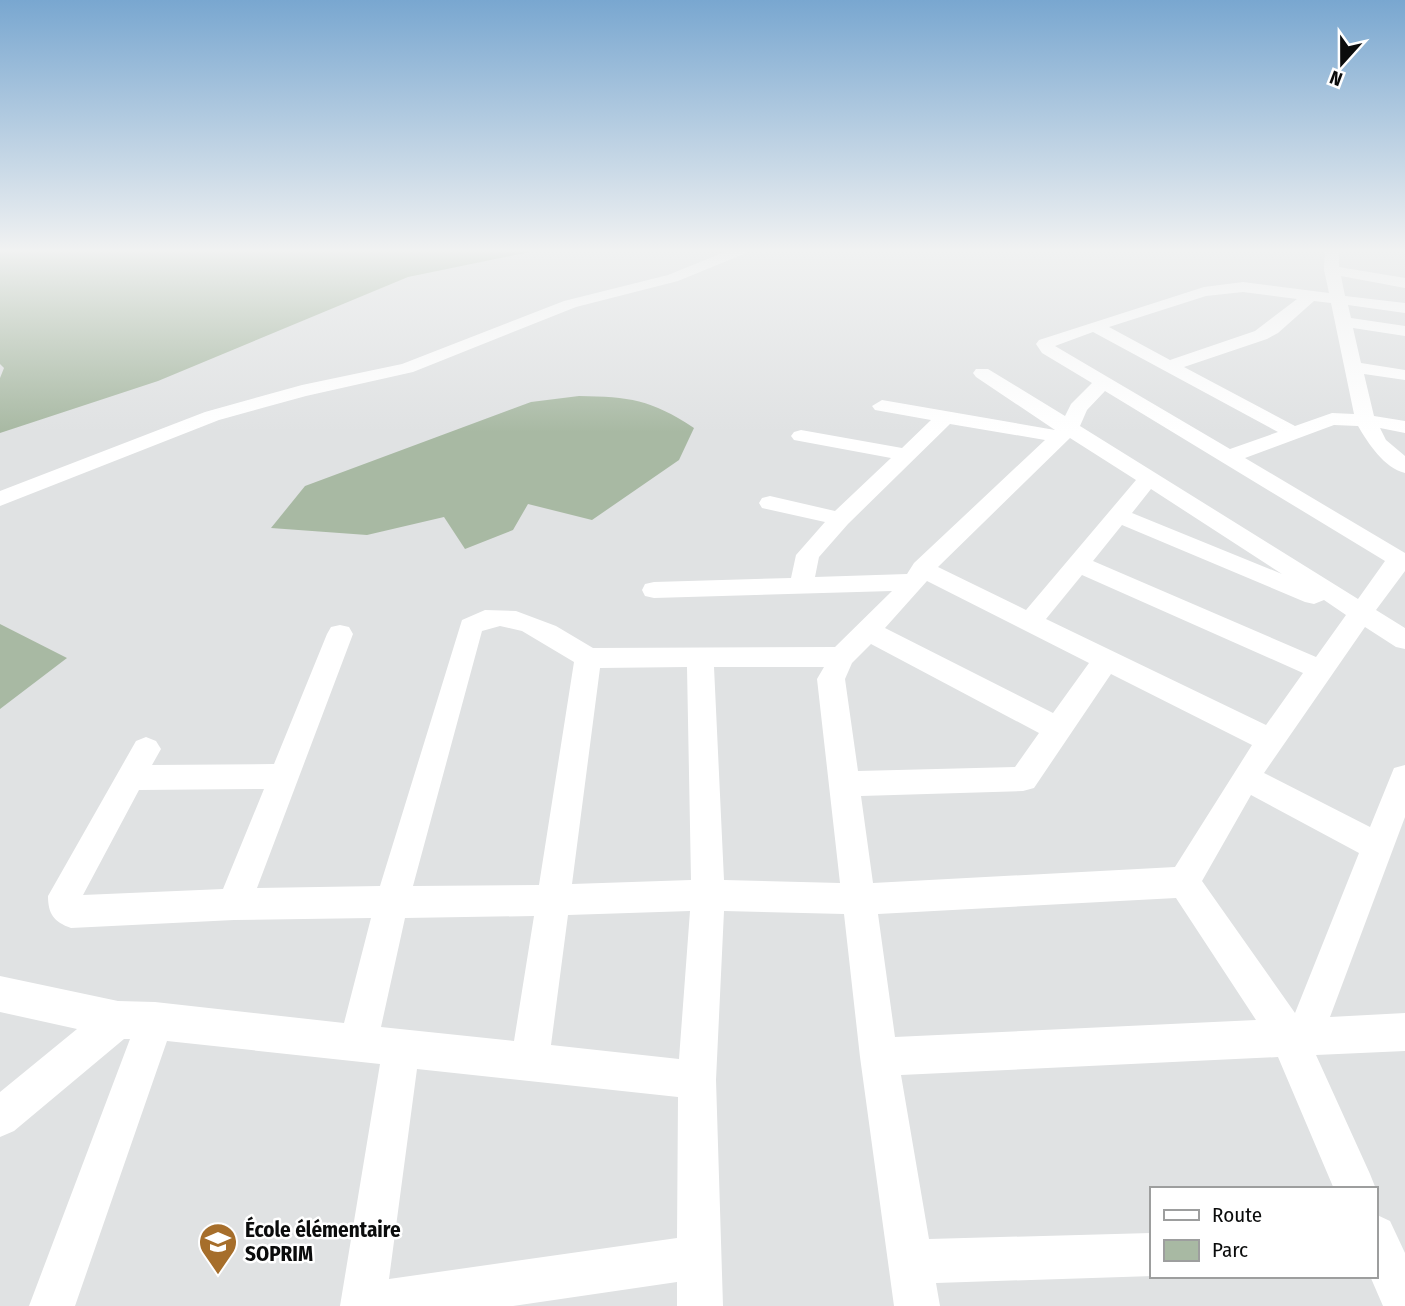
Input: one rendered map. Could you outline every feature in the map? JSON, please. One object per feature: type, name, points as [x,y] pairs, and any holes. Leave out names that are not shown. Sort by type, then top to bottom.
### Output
[{"type":"street","points":[[0,499],[212,416],[302,391],[407,368],[556,310]]},
{"type":"street","points":[[1146,310],[1045,344],[1048,349],[1103,383],[1402,561],[1245,777],[1184,882]]},
{"type":"street","points":[[1169,366],[1261,335],[1272,330],[1294,310]]},
{"type":"street","points":[[1341,310],[1365,420],[1378,443],[1405,467]]},
{"type":"street","points":[[1343,322],[1405,331]]},
{"type":"street","points":[[1094,326],[1294,433]]},
{"type":"street","points":[[1354,367],[1405,375]]},
{"type":"street","points":[[982,373],[1065,431],[1150,477],[1405,640]]},
{"type":"street","points":[[917,1306],[879,1057],[831,679],[842,657],[918,575],[1065,431],[1077,408],[1103,383]]},
{"type":"street","points":[[882,406],[1065,431]]},
{"type":"street","points":[[801,583],[808,555],[840,519],[947,416]]},
{"type":"street","points":[[1227,457],[1332,419],[1365,420],[1405,427]]},
{"type":"street","points":[[801,436],[906,456]]},
{"type":"street","points":[[1030,622],[1150,477]]},
{"type":"street","points":[[770,503],[840,519]]},
{"type":"street","points":[[1118,515],[1361,614]]},
{"type":"street","points":[[1078,564],[1321,670]]},
{"type":"street","points":[[654,590],[918,575],[1030,622],[1271,740]]},
{"type":"street","points":[[358,1044],[392,901],[471,626],[481,619],[514,619],[555,637],[588,657],[842,657]]},
{"type":"street","points":[[868,631],[1058,729]]},
{"type":"street","points":[[234,904],[340,634]]},
{"type":"street","points":[[700,656],[708,895],[697,1080],[700,1306]]},
{"type":"street","points":[[530,1063],[588,657]]},
{"type":"street","points":[[845,785],[1023,779],[1106,660]]},
{"type":"street","points":[[284,776],[139,763],[65,896],[65,907],[71,912],[234,904],[708,895],[860,899],[1184,882]]},
{"type":"street","points":[[1245,777],[1377,847]]},
{"type":"street","points":[[1297,1037],[1405,777]]},
{"type":"street","points":[[1184,882],[1297,1037],[1354,1187]]},
{"type":"street","points":[[0,994],[136,1021],[697,1080]]},
{"type":"street","points":[[0,1117],[136,1021]]},
{"type":"street","points":[[52,1306],[136,1021]]},
{"type":"street","points":[[879,1057],[1405,1032]]},
{"type":"street","points":[[401,1049],[363,1306],[699,1257]]},
{"type":"street","points":[[1384,1246],[1405,1304]]},
{"type":"street","points":[[910,1262],[1150,1255]]},
{"type":"green space","points":[[0,310],[329,310],[158,381],[0,433],[0,378],[4,368],[0,364]]},
{"type":"green space","points":[[579,396],[612,397],[652,405],[694,428],[679,460],[592,520],[528,504],[513,530],[465,549],[444,517],[367,535],[271,528],[305,486],[531,402]]},
{"type":"green space","points":[[0,624],[67,658],[0,709]]},
{"type":"place","name":"École élémentaire SOPRIM","points":[[218,1276]]}]
